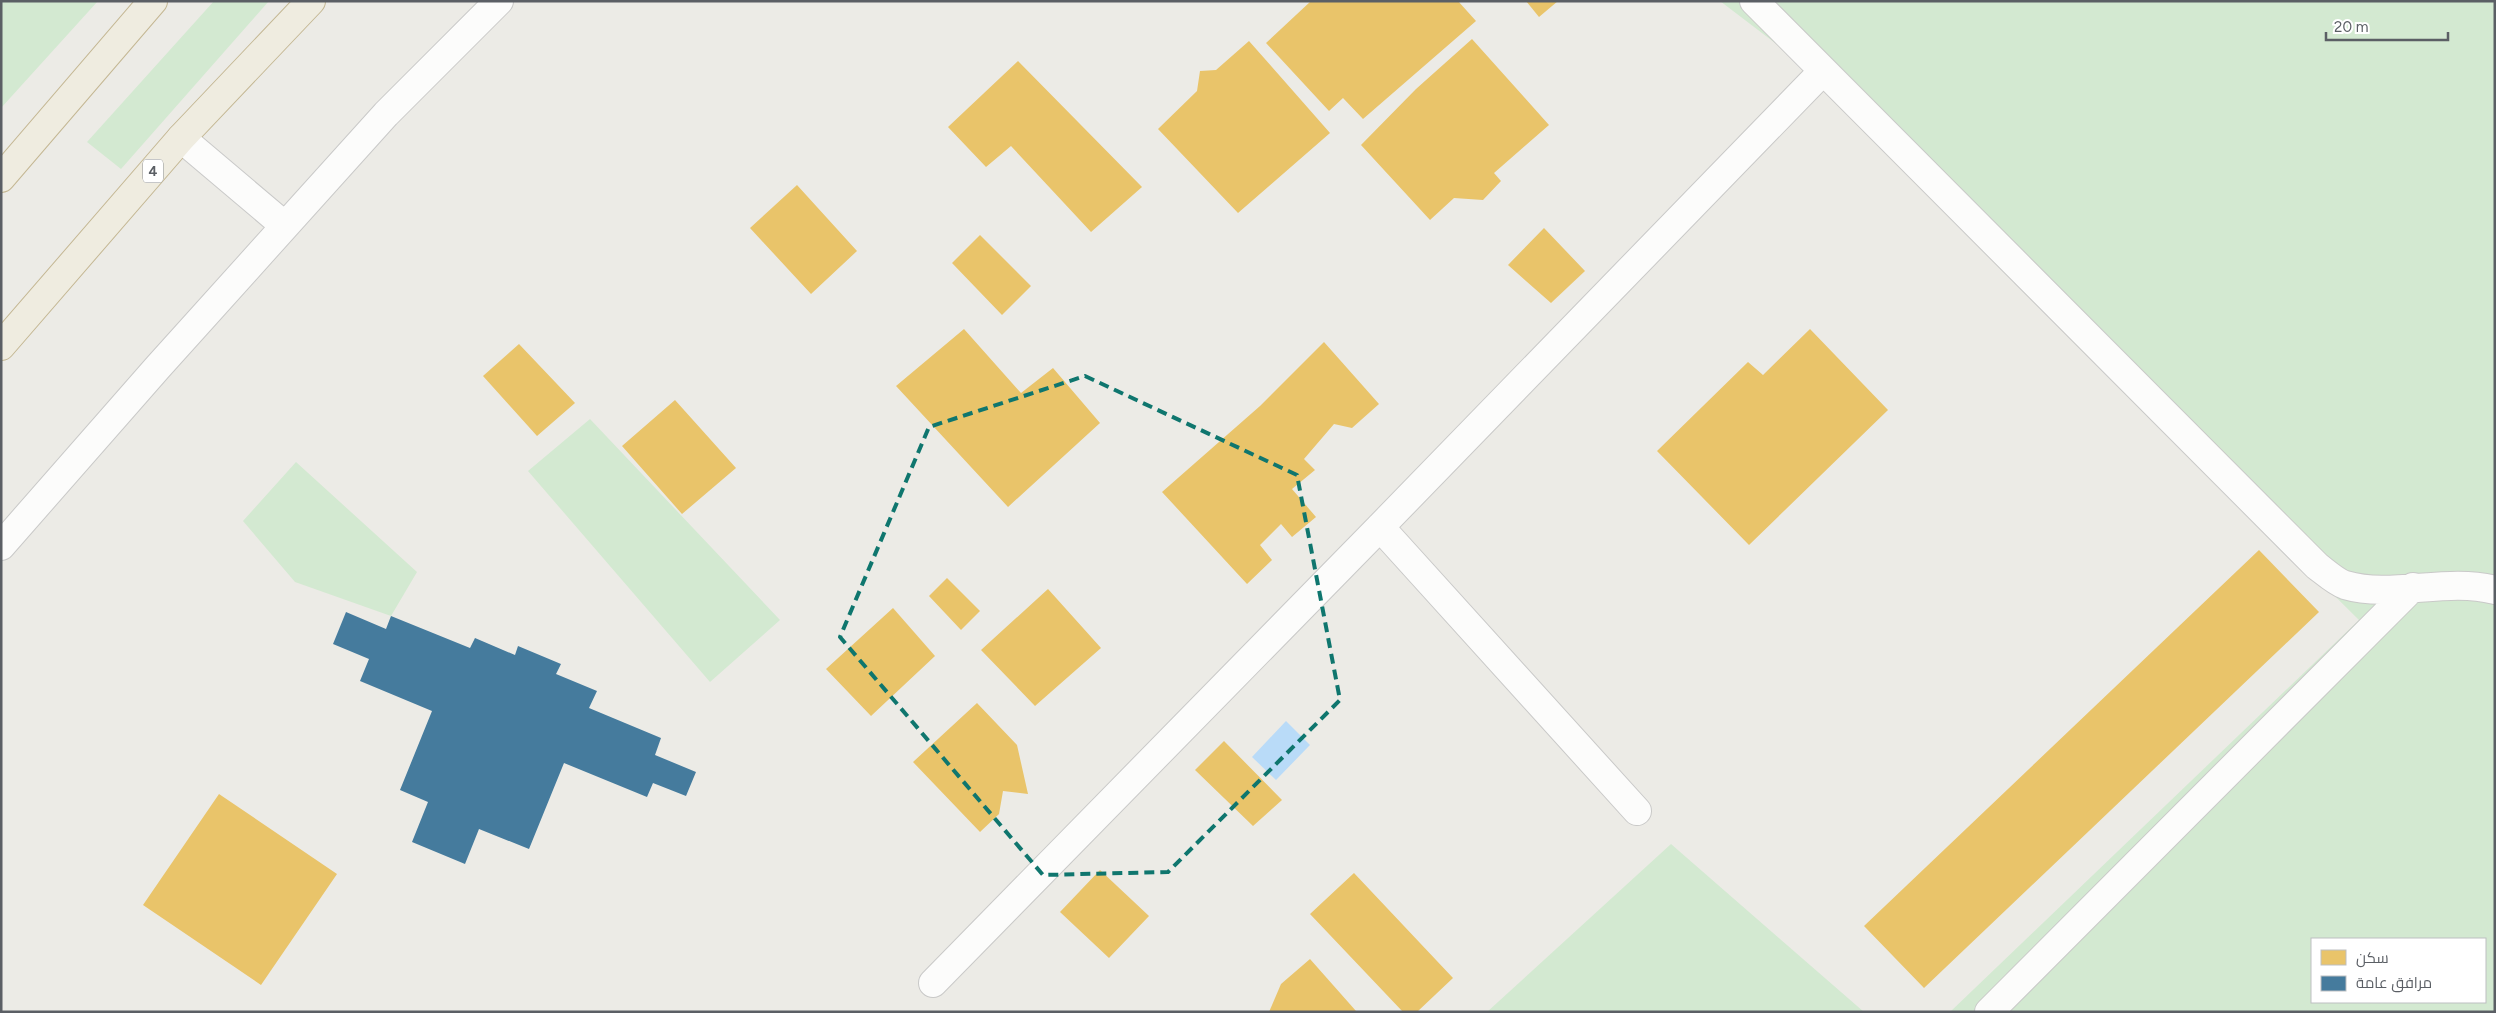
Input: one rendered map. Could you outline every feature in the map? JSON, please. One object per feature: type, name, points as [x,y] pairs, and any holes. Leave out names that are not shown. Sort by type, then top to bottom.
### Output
[{"type":"highway","points":[[1,178],[153,1]]},
{"type":"highway","name":"4","points":[[1,346],[181,138],[311,1]]},
{"type":"street","points":[[1,546],[386,114],[499,1]]},
{"type":"street","points":[[1754,1],[2317,566],[2344,585],[2376,590],[2413,587],[2481,586],[2495,590]]},
{"type":"street","points":[[933,983],[1823,71]]},
{"type":"street","points":[[181,138],[285,226]]},
{"type":"street","points":[[1380,527],[1637,812]]},
{"type":"street","points":[[1989,1012],[2413,587]]},
{"type":"highlighted area","points":[[1085,376],[1297,475],[1340,700],[1168,872],[1043,875],[840,637],[929,427]]},
{"type":"green space","points":[[1,1],[98,1],[1,108]]},
{"type":"green space","points":[[214,1],[269,1],[121,169],[87,142]]},
{"type":"green space","points":[[1720,1],[2495,1],[2495,1012],[1950,1012],[2359,620],[1783,49]]},
{"type":"green space","points":[[590,419],[780,620],[710,682],[528,471]]},
{"type":"green space","points":[[296,462],[417,572],[391,616],[295,582],[243,521]]},
{"type":"green space","points":[[1671,844],[1864,1012],[1487,1012]]},
{"type":"water","points":[[1286,721],[1310,745],[1276,780],[1252,757]]},
{"type":"building: سكن","points":[[1311,1],[1458,1],[1476,21],[1363,119],[1343,98],[1329,111],[1266,43]]},
{"type":"building: سكن","points":[[1526,1],[1558,1],[1539,17]]},
{"type":"building: سكن","points":[[1472,39],[1549,125],[1494,173],[1501,181],[1483,200],[1454,198],[1430,220],[1361,145],[1416,89]]},
{"type":"building: سكن","points":[[1249,41],[1330,133],[1238,213],[1158,129],[1197,91],[1200,71],[1216,70]]},
{"type":"building: سكن","points":[[1018,61],[1142,187],[1091,232],[1011,146],[986,167],[948,127]]},
{"type":"building: سكن","points":[[797,185],[857,251],[811,294],[750,228]]},
{"type":"building: سكن","points":[[1544,228],[1585,271],[1551,303],[1508,265]]},
{"type":"building: سكن","points":[[980,235],[1031,286],[1002,315],[952,263]]},
{"type":"building: سكن","points":[[964,329],[1021,393],[1053,368],[1100,423],[1008,507],[896,386]]},
{"type":"building: سكن","points":[[1810,329],[1888,410],[1749,545],[1657,451],[1748,362],[1763,375]]},
{"type":"building: سكن","points":[[1324,342],[1379,404],[1352,428],[1334,424],[1304,459],[1315,470],[1292,489],[1316,517],[1292,537],[1281,524],[1260,545],[1272,560],[1247,584],[1162,492],[1260,406]]},
{"type":"building: سكن","points":[[519,344],[575,403],[537,436],[483,376]]},
{"type":"building: سكن","points":[[675,400],[736,468],[682,514],[622,446]]},
{"type":"building: سكن","points":[[2259,550],[2319,612],[1924,988],[1864,926]]},
{"type":"building: سكن","points":[[947,578],[980,611],[961,630],[929,596]]},
{"type":"building: سكن","points":[[1048,589],[1101,648],[1035,706],[981,650]]},
{"type":"building: سكن","points":[[893,608],[935,656],[871,716],[826,669]]},
{"type":"building: سكن","points":[[977,703],[1017,745],[1028,794],[1003,791],[999,814],[980,832],[913,762]]},
{"type":"building: سكن","points":[[1224,741],[1282,800],[1253,826],[1195,770]]},
{"type":"building: سكن","points":[[219,794],[337,874],[261,985],[143,905]]},
{"type":"building: سكن","points":[[1100,870],[1149,916],[1109,958],[1060,912]]},
{"type":"building: سكن","points":[[1354,873],[1453,978],[1417,1012],[1403,1012],[1310,914]]},
{"type":"building: سكن","points":[[1310,959],[1355,1012],[1269,1012],[1281,984]]},
{"type":"building: مرافق عامة","points":[[346,612],[386,629],[391,616],[470,648],[475,638],[515,655],[518,646],[561,664],[556,674],[597,691],[589,708],[661,738],[655,755],[696,772],[686,796],[653,783],[647,797],[564,763],[529,849],[479,829],[465,864],[412,842],[428,802],[400,790],[432,711],[360,681],[369,659],[333,644]]}]
